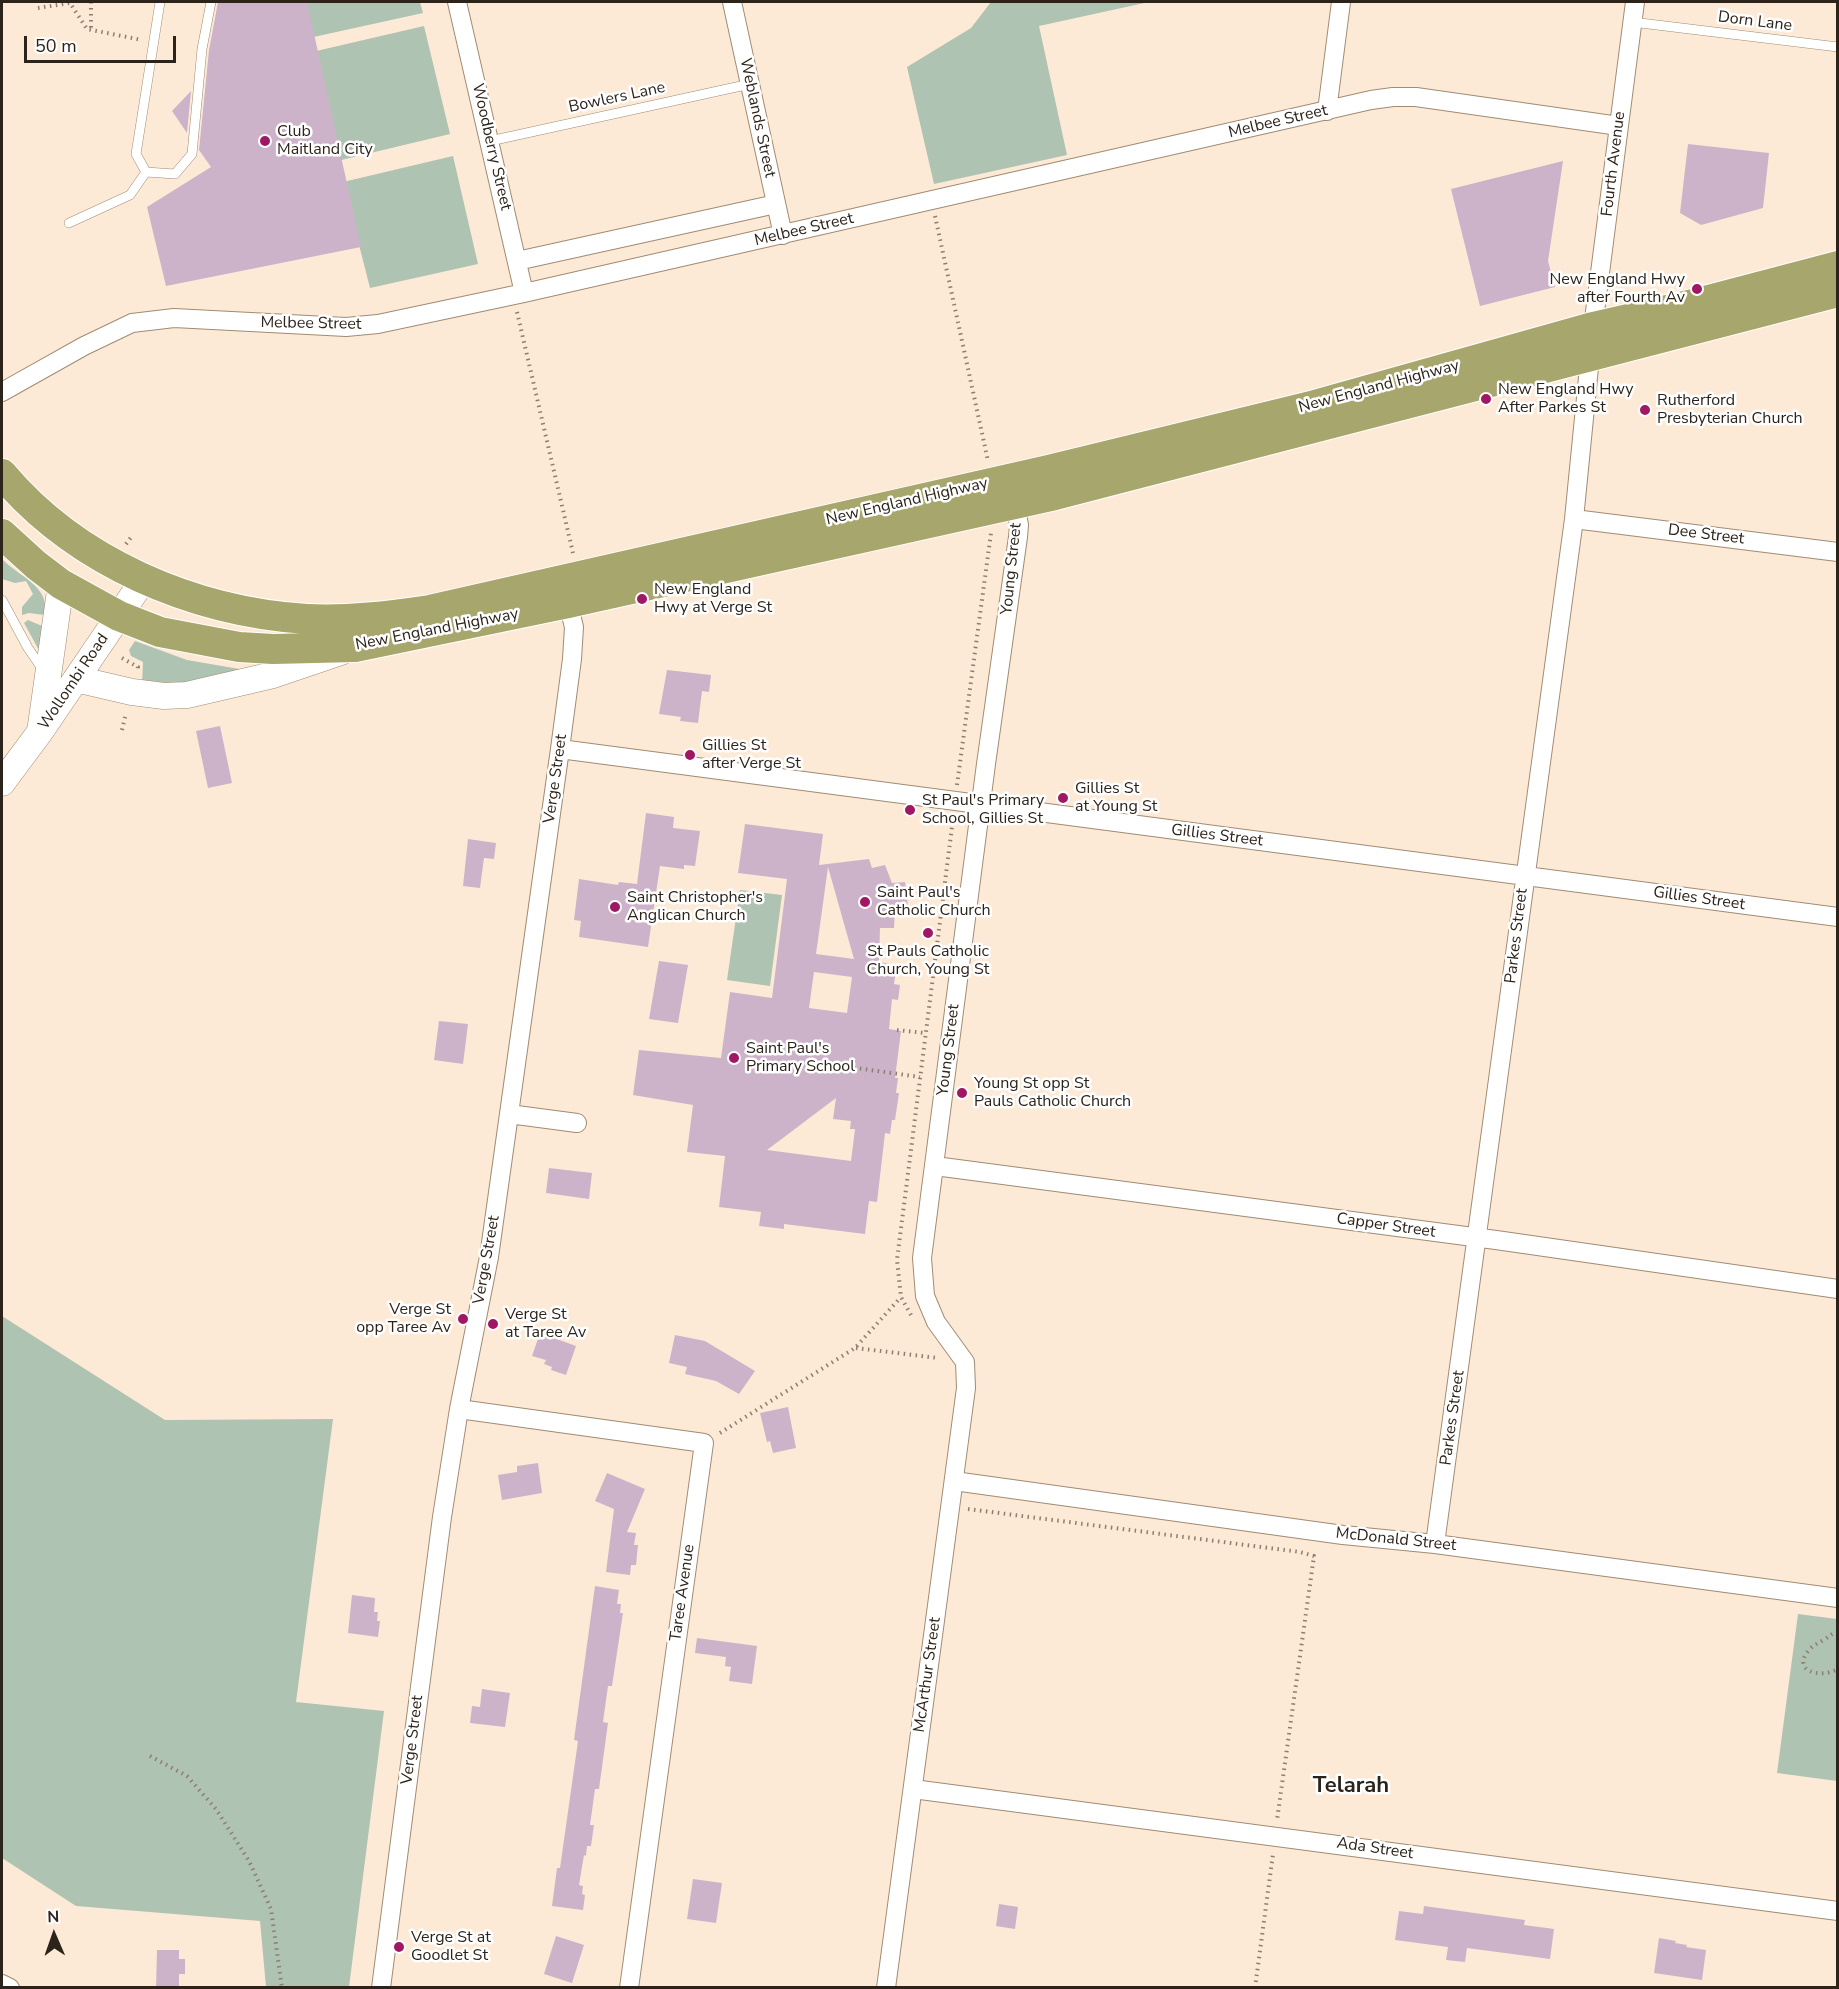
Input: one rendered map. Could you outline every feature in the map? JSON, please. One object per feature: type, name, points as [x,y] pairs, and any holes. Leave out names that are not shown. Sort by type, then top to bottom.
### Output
[{"type":"highway","name":"New England Highway","points":[[2,474],[18,494],[74,540],[112,565],[144,579],[193,597],[265,614],[308,619],[372,618],[430,610],[1004,481],[1315,405],[1593,327],[1701,302],[1838,266]]},
{"type":"highway","name":"New England Highway","points":[[2,534],[61,584],[119,616],[160,632],[238,647],[273,649],[355,647],[568,603],[1004,481],[1055,495],[1838,292]]},
{"type":"main road","name":"Wollombi Road","points":[[2,783],[40,732],[144,579]]},
{"type":"main road","points":[[40,732],[61,584]]},
{"type":"main road","points":[[76,679],[164,696],[187,695],[273,675],[355,647]]},
{"type":"street","name":"Woodberry Street","points":[[457,2],[524,294]]},
{"type":"street","name":"Weblands Street","points":[[732,2],[783,235]]},
{"type":"street","points":[[1327,111],[1341,2]]},
{"type":"street","name":"Fourth Avenue","points":[[1593,327],[1635,2]]},
{"type":"street","name":"Melbee Street","points":[[2,392],[84,346],[132,323],[174,318],[361,326],[524,294],[1393,97],[1416,97],[1619,126]]},
{"type":"street","name":"Melbee Street","points":[[517,261],[776,204]]},
{"type":"street","name":"Parkes Street","points":[[1436,1544],[1574,519],[1593,327]]},
{"type":"street","name":"Young Street","points":[[964,1362],[936,1322],[925,1296],[922,1258],[1018,537],[1004,481]]},
{"type":"street","name":"Dee Street","points":[[1574,519],[1838,552]]},
{"type":"street","name":"Verge Street","points":[[381,1988],[442,1517],[459,1409],[489,1257],[560,749],[574,627],[568,603]]},
{"type":"street","name":"Gillies Street","points":[[560,749],[1838,918]]},
{"type":"street","points":[[509,1114],[577,1123]]},
{"type":"street","name":"Capper Street","points":[[935,1166],[1477,1238],[1838,1289]]},
{"type":"street","name":"McArthur Street","points":[[886,1988],[966,1388],[964,1362]]},
{"type":"street","points":[[459,1409],[704,1443]]},
{"type":"street","name":"Taree Avenue","points":[[629,1988],[704,1443]]},
{"type":"street","name":"McDonald Street","points":[[954,1481],[1342,1535],[1436,1544],[1838,1598]]},
{"type":"street","name":"Ada Street","points":[[913,1789],[1838,1911]]},
{"type":"street","points":[[2,1984],[10,1988]]},
{"type":"lane","points":[[146,172],[136,154],[160,2]]},
{"type":"lane","points":[[146,172],[175,174],[192,154],[202,49],[212,2]]},
{"type":"lane","name":"Dorn Lane","points":[[1632,22],[1838,47]]},
{"type":"lane","name":"Bowlers Lane","points":[[490,141],[750,84]]},
{"type":"lane","points":[[69,223],[130,195],[146,172]]},
{"type":"lane","points":[[2,600],[28,648],[48,677]]},
{"type":"path","points":[[91,2],[91,29]]},
{"type":"path","points":[[38,8],[70,3],[87,29],[130,36]]},
{"type":"path","points":[[931,200],[1004,481],[991,532],[957,785]]},
{"type":"path","points":[[524,294],[516,306],[573,555]]},
{"type":"path","points":[[122,730],[129,705]]},
{"type":"path","points":[[899,896],[943,890]]},
{"type":"path","points":[[897,1030],[925,1033]]},
{"type":"path","points":[[854,1061],[854,1068]]},
{"type":"path","points":[[842,1066],[920,1077]]},
{"type":"path","points":[[704,1443],[855,1348],[901,1297]]},
{"type":"path","points":[[855,1348],[938,1358]]},
{"type":"path","points":[[971,1510],[1300,1552],[1314,1556],[1255,1988]]},
{"type":"path","points":[[1838,1632],[1808,1651],[1804,1665],[1815,1674],[1831,1673],[1838,1669]]},
{"type":"path","points":[[150,1756],[187,1776],[216,1809],[249,1861],[271,1909],[282,1988]]},
{"type":"green space","points":[[301,2],[420,2],[423,13],[309,38]]},
{"type":"green space","points":[[991,2],[1149,2],[1039,26],[1067,155],[934,184],[907,67],[971,28]]},
{"type":"green space","points":[[424,26],[450,134],[337,161],[312,52]]},
{"type":"green space","points":[[453,156],[478,264],[370,288],[343,182]]},
{"type":"green space","points":[[2,559],[38,589],[45,605],[44,615],[29,613],[22,615],[22,607],[33,594],[26,581],[15,583],[2,579]]},
{"type":"green space","points":[[28,620],[42,626],[40,652],[24,623]]},
{"type":"green space","points":[[135,641],[187,660],[251,671],[188,685],[142,684],[143,662],[131,656],[129,650]]},
{"type":"green space","points":[[740,890],[782,895],[770,986],[727,980]]},
{"type":"green space","points":[[2,1316],[165,1420],[333,1419],[296,1702],[384,1711],[349,1987],[266,1987],[260,1921],[76,1906],[2,1858]]},
{"type":"green space","points":[[1798,1614],[1837,1619],[1837,1781],[1777,1773]]},
{"type":"building","name":"Club Maitland City","points":[[218,2],[307,2],[361,247],[166,286],[147,207],[211,167],[199,150],[209,50]]},
{"type":"building","points":[[191,91],[187,133],[172,111]]},
{"type":"building","points":[[1688,144],[1769,153],[1763,208],[1701,225],[1680,213]]},
{"type":"building","points":[[1563,161],[1548,261],[1555,287],[1480,306],[1451,189]]},
{"type":"building","points":[[667,670],[711,675],[709,692],[702,691],[698,723],[680,721],[681,717],[659,714]]},
{"type":"building","points":[[220,726],[232,783],[208,788],[196,731]]},
{"type":"building","points":[[646,813],[674,817],[673,828],[700,831],[695,866],[684,865],[684,869],[660,866],[648,947],[579,937],[581,921],[574,920],[579,879],[618,885],[619,882],[637,884]]},
{"type":"building","points":[[745,824],[823,834],[819,865],[869,859],[872,868],[885,865],[892,883],[905,882],[908,906],[895,908],[894,928],[880,928],[879,962],[897,965],[894,984],[900,985],[898,1000],[892,999],[889,1029],[901,1031],[895,1078],[898,1078],[896,1093],[899,1093],[895,1120],[892,1120],[890,1134],[885,1133],[877,1202],[869,1201],[865,1234],[784,1224],[784,1229],[759,1226],[761,1212],[719,1207],[725,1156],[687,1152],[693,1105],[633,1095],[639,1050],[721,1058],[730,992],[772,998],[787,879],[738,873]],"holes":[[[828,867],[854,959],[816,954]],[[814,972],[852,977],[847,1013],[809,1008]],[[836,1098],[833,1119],[851,1121],[850,1129],[855,1129],[851,1161],[767,1150]]]},
{"type":"building","points":[[468,839],[496,843],[494,859],[484,858],[480,888],[463,886]]},
{"type":"building","points":[[659,961],[688,965],[678,1023],[649,1019]]},
{"type":"building","points":[[439,1021],[468,1024],[463,1064],[434,1060]]},
{"type":"building","points":[[549,1168],[592,1173],[589,1199],[546,1193]]},
{"type":"building","points":[[540,1333],[576,1346],[566,1375],[551,1370],[552,1367],[544,1364],[546,1360],[532,1356]]},
{"type":"building","points":[[675,1335],[705,1341],[755,1371],[739,1394],[716,1381],[685,1374],[687,1367],[669,1363]]},
{"type":"building","points":[[788,1407],[796,1448],[773,1453],[770,1441],[767,1442],[760,1413]]},
{"type":"building","points":[[538,1463],[542,1493],[502,1500],[498,1475],[517,1472],[517,1466]]},
{"type":"building","points":[[607,1473],[645,1489],[627,1532],[636,1533],[634,1545],[638,1545],[636,1565],[631,1565],[630,1575],[606,1572],[614,1509],[595,1501]]},
{"type":"building","points":[[595,1586],[619,1590],[617,1604],[621,1604],[620,1613],[623,1613],[612,1686],[608,1686],[603,1722],[608,1723],[599,1789],[595,1789],[590,1825],[594,1825],[591,1846],[587,1846],[586,1856],[584,1855],[579,1885],[583,1886],[582,1894],[585,1895],[583,1910],[552,1906],[557,1868],[560,1868],[578,1741],[574,1740]]},
{"type":"building","points":[[352,1595],[375,1598],[374,1612],[378,1612],[377,1621],[380,1621],[378,1637],[348,1633]]},
{"type":"building","points":[[697,1638],[757,1646],[752,1684],[729,1681],[731,1667],[725,1666],[726,1657],[695,1653]]},
{"type":"building","points":[[482,1689],[510,1693],[505,1727],[470,1723],[472,1706],[480,1707]]},
{"type":"building","points":[[693,1879],[722,1883],[716,1923],[687,1919]]},
{"type":"building","points":[[999,1904],[1018,1907],[1015,1929],[996,1926]]},
{"type":"building","points":[[1424,1906],[1525,1920],[1524,1925],[1554,1929],[1550,1959],[1467,1948],[1465,1962],[1446,1960],[1448,1947],[1395,1940],[1399,1911],[1423,1914]]},
{"type":"building","points":[[556,1936],[584,1945],[572,1983],[544,1974]]},
{"type":"building","points":[[1659,1938],[1676,1941],[1675,1943],[1687,1945],[1686,1947],[1706,1950],[1702,1980],[1654,1973]]},
{"type":"building","points":[[157,1950],[179,1950],[179,1959],[185,1959],[185,1974],[179,1974],[179,1988],[156,1988]]},
{"type":"place","name":"Club Maitland City","points":[[265,141]]},
{"type":"place","name":"New England Hwy after Fourth Av","points":[[1697,289]]},
{"type":"place","name":"New England Hwy After Parkes St","points":[[1486,399]]},
{"type":"place","name":"Rutherford Presbyterian Church","points":[[1645,410]]},
{"type":"place","name":"New England Hwy at Verge St","points":[[642,599]]},
{"type":"place","name":"Gillies St after Verge St","points":[[690,755]]},
{"type":"place","name":"Gillies St at Young St","points":[[1063,798]]},
{"type":"place","name":"St Paul's Primary School, Gillies St","points":[[910,810]]},
{"type":"place","name":"Saint Paul's Catholic Church","points":[[865,902]]},
{"type":"place","name":"Saint Christopher's Anglican Church","points":[[615,907]]},
{"type":"place","name":"St Pauls Catholic Church, Young St","points":[[928,933]]},
{"type":"place","name":"Saint Paul's Primary School","points":[[734,1058]]},
{"type":"place","name":"Young St opp St Pauls Catholic Church","points":[[962,1093]]},
{"type":"place","name":"Verge St opp Taree Av","points":[[463,1319]]},
{"type":"place","name":"Verge St at Taree Av","points":[[493,1324]]},
{"type":"place","name":"Verge St at Goodlet St","points":[[399,1947]]},
{"type":"district","name":"Telarah","points":[[1351,1787]]}]
